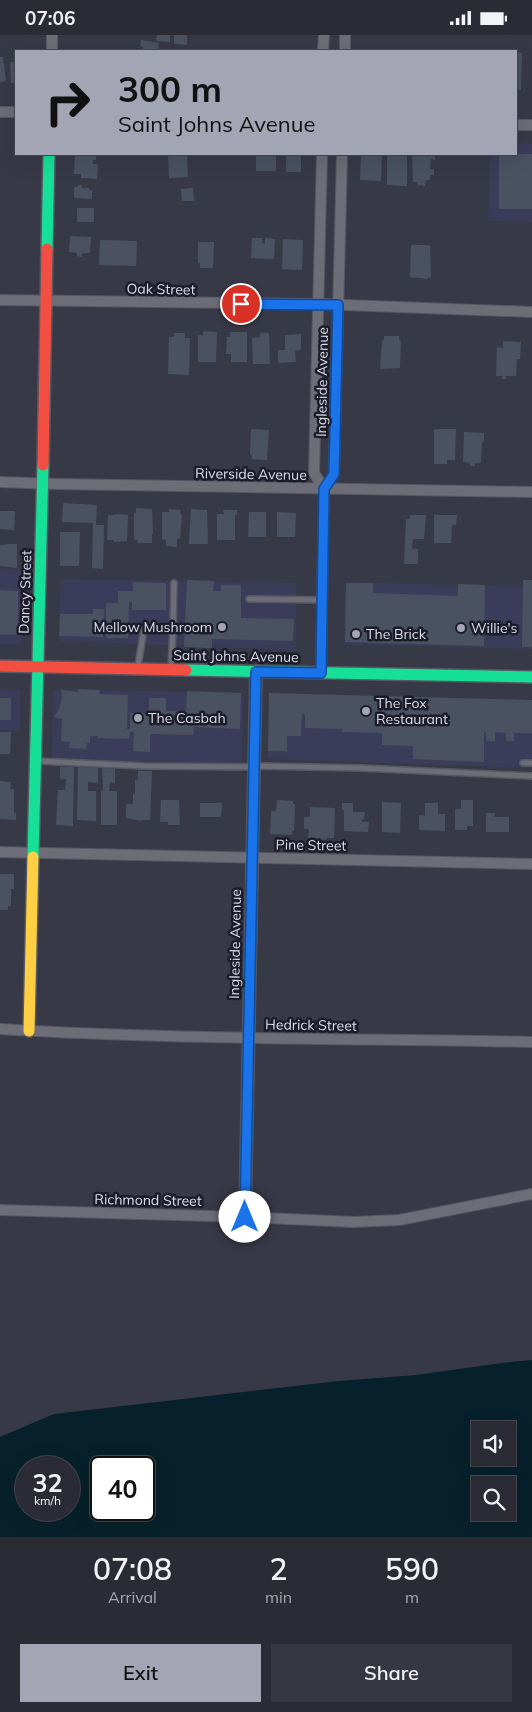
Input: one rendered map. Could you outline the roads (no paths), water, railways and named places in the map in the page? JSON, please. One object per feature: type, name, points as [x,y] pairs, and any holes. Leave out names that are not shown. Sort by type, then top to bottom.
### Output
[{"type":"street","points":[[52,35],[52,50]]},
{"type":"street","points":[[324,35],[324,50]]},
{"type":"street","points":[[345,35],[345,50]]},
{"type":"street","points":[[0,112],[15,113]]},
{"type":"street","points":[[517,125],[532,125]]},
{"type":"street","name":"Dancy Street","points":[[29,1031],[50,155]]},
{"type":"street","name":"Ingleside Avenue","points":[[321,673],[324,489],[314,473],[322,155]]},
{"type":"street","name":"Ingleside Avenue","points":[[324,489],[334,474],[342,155]]},
{"type":"street","name":"Oak Street","points":[[0,300],[338,305],[532,312]]},
{"type":"street","name":"Riverside Avenue","points":[[0,481],[532,492]]},
{"type":"street","name":"Saint Johns Avenue","points":[[0,666],[532,677]]},
{"type":"street","name":"Ingleside Avenue","points":[[245,1217],[256,672]]},
{"type":"street","name":"Pine Street","points":[[0,852],[532,864]]},
{"type":"street","name":"Hedrick Street","points":[[0,1029],[248,1038],[532,1043]]},
{"type":"street","name":"Richmond Street","points":[[0,1210],[354,1222],[399,1220],[532,1194]]},
{"type":"lane","points":[[171,670],[174,583]]},
{"type":"lane","points":[[249,599],[323,600]]},
{"type":"lane","points":[[137,669],[144,629],[173,629]]},
{"type":"lane","points":[[36,761],[144,766],[361,768],[532,776]]},
{"type":"lane","points":[[523,763],[532,763]]},
{"type":"place","name":"Mellow Mushroom","points":[[222,627]]},
{"type":"place","name":"Willie's","points":[[461,628]]},
{"type":"place","name":"The Brick","points":[[356,634]]},
{"type":"place","name":"The Fox Restaurant","points":[[366,711]]},
{"type":"place","name":"The Casbah","points":[[138,718]]}]
